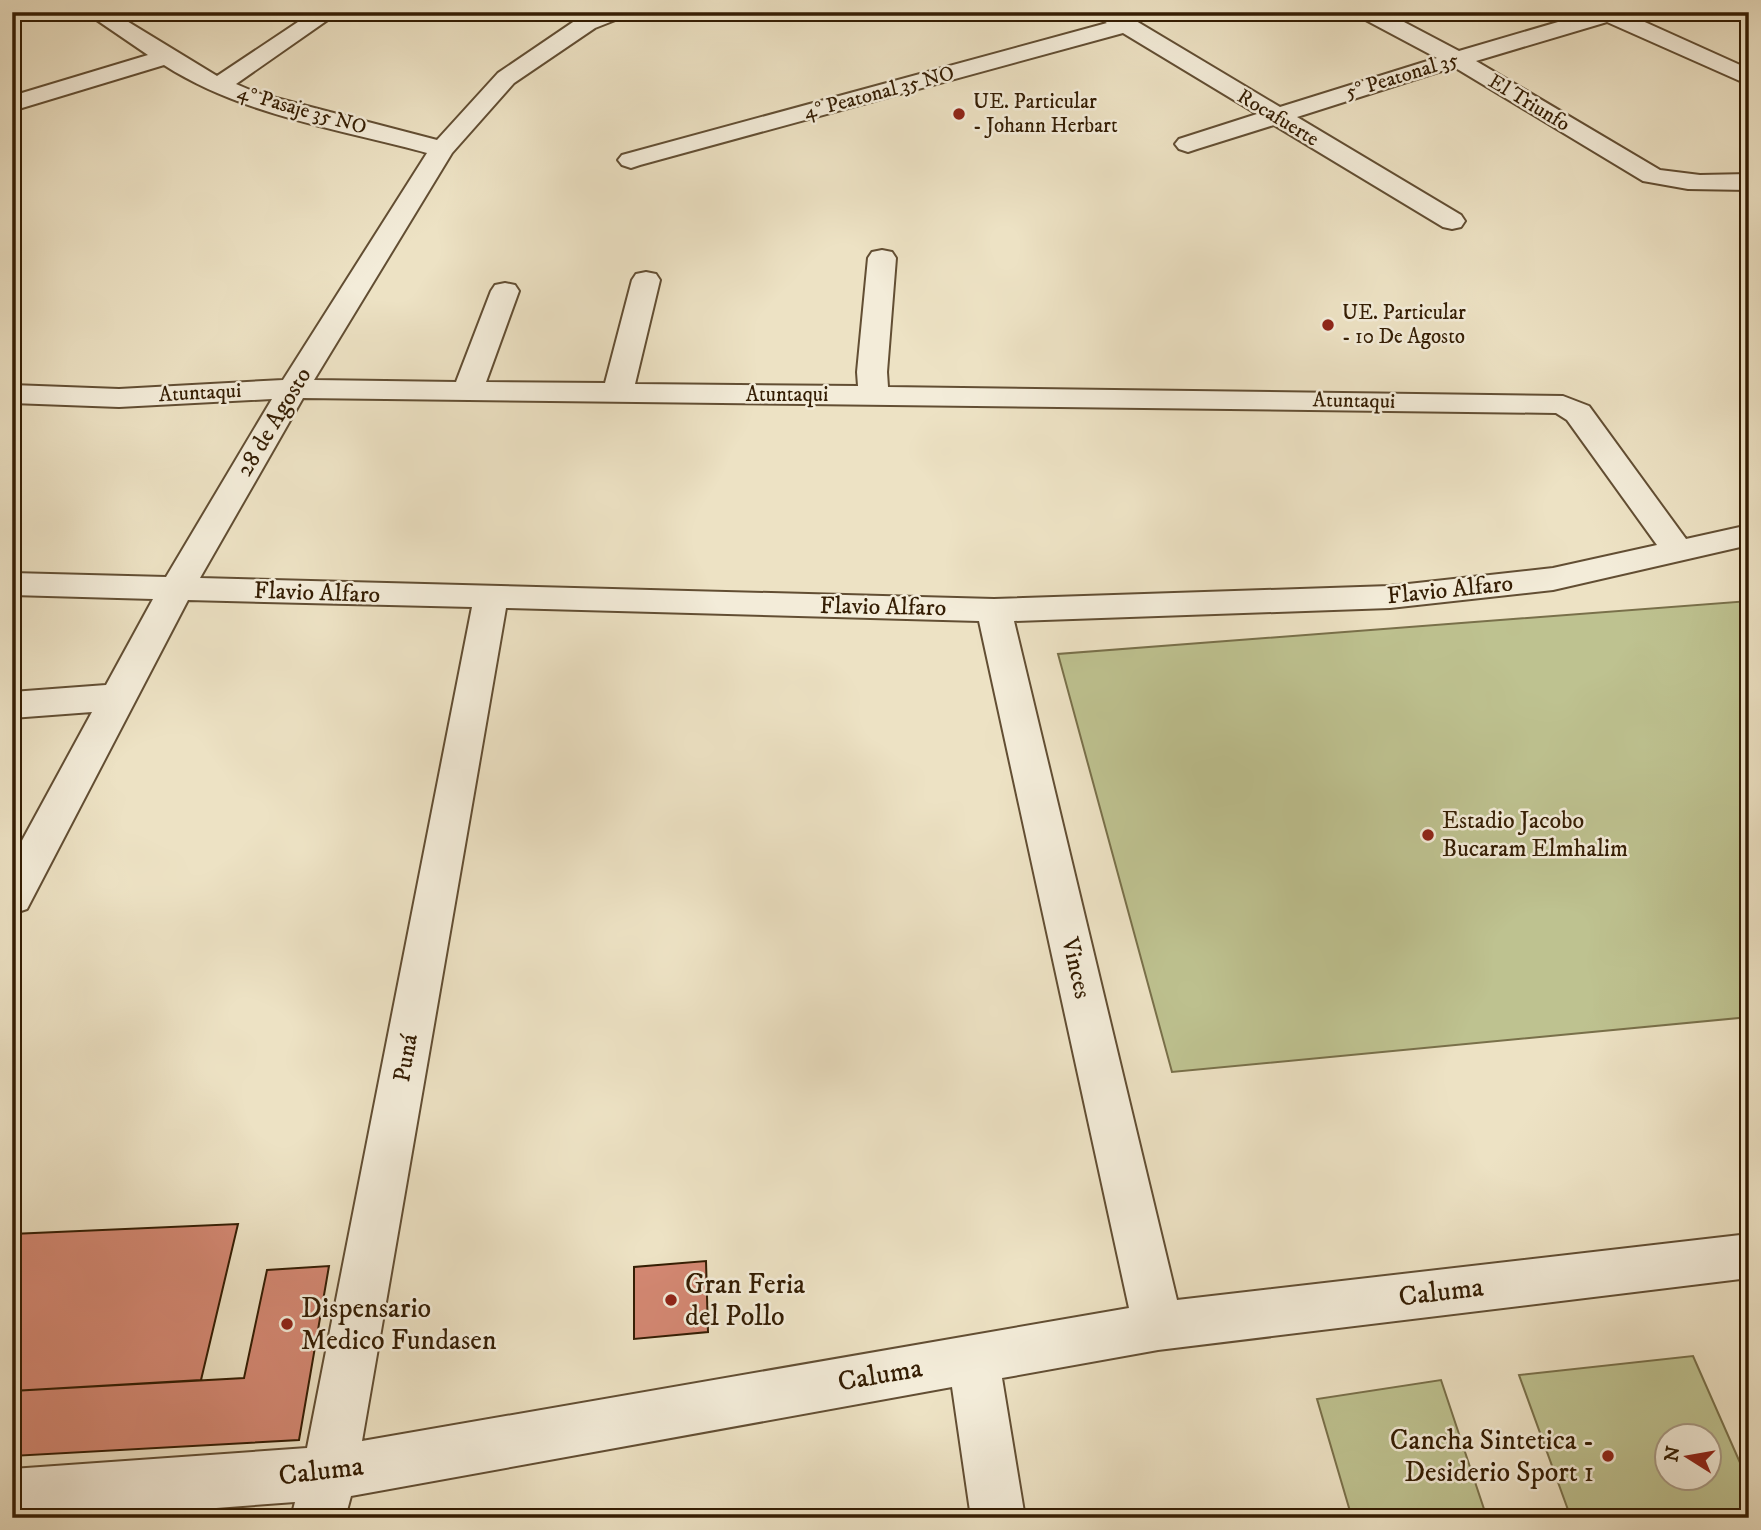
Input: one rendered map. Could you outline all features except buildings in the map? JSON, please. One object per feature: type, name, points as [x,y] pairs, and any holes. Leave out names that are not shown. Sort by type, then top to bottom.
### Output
[{"type":"street","name":"4° Pasaje 35 NO","points":[[96,12],[166,57],[248,98],[442,149]]},
{"type":"street","points":[[219,85],[328,12]]},
{"type":"street","name":"28 de Agosto","points":[[12,898],[176,589],[293,389],[442,149],[506,78],[587,23],[615,12]]},
{"type":"street","name":"Rocafuerte","points":[[1106,12],[1274,116],[1452,221]]},
{"type":"street","name":"El Triunfo","points":[[1368,12],[1457,59],[1652,176],[1683,183],[1711,185],[1749,182]]},
{"type":"street","points":[[1609,13],[1749,78]]},
{"type":"street","name":"5° Peatonal 35","points":[[1188,144],[1609,13]]},
{"type":"street","name":"4° Peatonal 35 NO","points":[[631,160],[1128,25]]},
{"type":"street","points":[[12,104],[166,57]]},
{"type":"street","points":[[874,395],[872,372],[882,258]]},
{"type":"street","points":[[618,393],[646,280]]},
{"type":"street","points":[[468,391],[505,292]]},
{"type":"street","name":"Atuntaqui","points":[[12,394],[119,398],[293,389],[1542,403],[1563,405],[1578,413],[1678,551]]},
{"type":"street","name":"Flavio Alfaro","points":[[12,584],[994,610],[1390,597],[1553,579],[1749,535]]},
{"type":"street","name":"Puná","points":[[324,1496],[491,597]]},
{"type":"street","name":"Vinces","points":[[994,610],[1158,1326]]},
{"type":"street","points":[[12,705],[119,697]]},
{"type":"street","name":"Caluma","points":[[12,1496],[324,1496],[973,1358],[1158,1326],[1749,1256]]},
{"type":"street","points":[[973,1358],[998,1518]]},
{"type":"green space","name":"Estadio Jacobo Bucaram Elmhalim","points":[[1749,601],[1749,1017],[1172,1072],[1058,654]]},
{"type":"green space","name":"Cancha Sintetica - Desiderio Sport 1","points":[[1693,1356],[1749,1483],[1749,1518],[1571,1518],[1519,1375]]},
{"type":"green space","points":[[1441,1380],[1487,1518],[1352,1518],[1317,1399]]},
{"type":"place","name":"UE. Particular - Johann Herbart","points":[[959,114]]},
{"type":"place","name":"UE. Particular - 10 De Agosto","points":[[1328,325]]},
{"type":"place","name":"Estadio Jacobo Bucaram Elmhalim","points":[[1428,835]]},
{"type":"place","name":"Gran Feria del Pollo","points":[[671,1300]]},
{"type":"place","name":"Dispensario Medico Fundasen","points":[[287,1324]]},
{"type":"place","name":"Cancha Sintetica - Desiderio Sport 1","points":[[1608,1456]]}]
